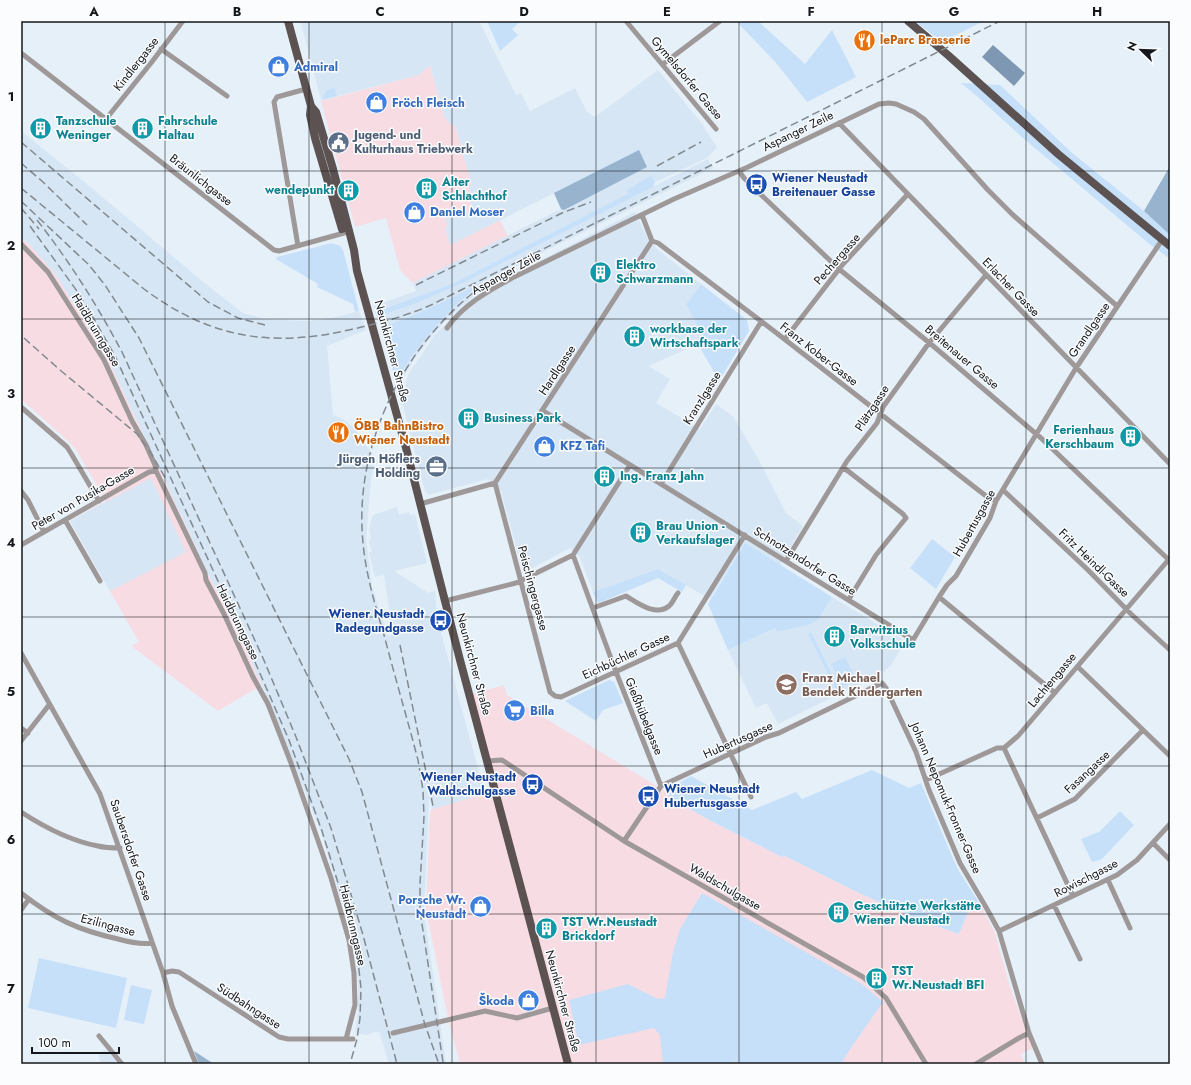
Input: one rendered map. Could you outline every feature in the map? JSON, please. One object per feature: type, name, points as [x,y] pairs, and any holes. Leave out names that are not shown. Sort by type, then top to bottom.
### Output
[{"type":"main road","name":"Neunkirchner Straße","points":[[288,21],[311,106],[316,112],[333,169],[354,250],[357,271]]},
{"type":"main road","points":[[908,21],[1058,154],[1170,246]]},
{"type":"main road","name":"Neunkirchner Straße","points":[[311,106],[310,114],[315,138],[349,252],[357,271],[404,440],[487,761],[568,1064]]},
{"type":"street","name":"Kindlergasse","points":[[106,119],[151,63],[182,21]]},
{"type":"street","name":"Gymelsdorfer Gasse","points":[[626,21],[716,129]]},
{"type":"street","points":[[663,64],[720,21]]},
{"type":"street","points":[[161,49],[227,96]]},
{"type":"street","name":"Bräunlichgasse","points":[[21,53],[274,250],[279,251],[298,246]]},
{"type":"street","points":[[306,89],[277,97],[274,102],[298,246],[344,233]]},
{"type":"street","name":"Aspanger Zeile","points":[[448,328],[452,321],[470,304],[493,288],[642,215],[739,171],[879,104],[889,103],[896,104],[914,112],[924,119],[988,190],[1013,215],[1117,306]]},
{"type":"street","name":"Erlacher Gasse","points":[[839,123],[1170,464]]},
{"type":"street","name":"Breitenauer Gasse","points":[[739,171],[754,188],[839,269],[930,343],[1036,434],[1170,559]]},
{"type":"street","name":"Pechergasse","points":[[785,339],[839,269],[908,194]]},
{"type":"street","points":[[642,215],[652,241]]},
{"type":"street","name":"Grandlgasse","points":[[1036,434],[1076,368],[1162,240]]},
{"type":"street","name":"Franz Kober-Gasse","points":[[652,241],[785,339],[986,496],[996,501]]},
{"type":"street","name":"Hardlgasse","points":[[495,483],[652,241]]},
{"type":"street","name":"Haidbrunngasse","points":[[21,244],[48,272],[104,360],[132,421],[146,445],[155,465],[156,471],[205,573],[206,580],[224,614],[253,677],[268,704],[315,829],[333,885],[348,940],[353,965],[355,1005],[346,1039]]},
{"type":"street","name":"Plätzgasse","points":[[786,561],[843,468],[877,423],[883,407],[930,343],[986,275]]},
{"type":"street","name":"Kranzlgasse","points":[[661,484],[761,322]]},
{"type":"street","points":[[21,407],[72,455],[99,501]]},
{"type":"street","name":"Schnotzendorfer Gasse","points":[[542,411],[849,599],[913,640]]},
{"type":"street","name":"Hubertusgasse","points":[[913,640],[947,585],[956,576],[990,518],[996,501],[1036,434]]},
{"type":"street","points":[[445,601],[520,581],[573,555],[630,465]]},
{"type":"street","points":[[843,468],[903,514],[906,518],[876,556],[849,599]]},
{"type":"street","name":"Peter von Pusika-Gasse","points":[[21,545],[149,472],[156,471]]},
{"type":"street","points":[[420,504],[495,483]]},
{"type":"street","name":"Peischingergasse","points":[[495,483],[550,692],[555,696]]},
{"type":"street","name":"Fritz Heindl-Gasse","points":[[1003,490],[1170,650]]},
{"type":"street","points":[[21,491],[28,500],[44,532]]},
{"type":"street","points":[[65,520],[100,582]]},
{"type":"street","name":"Eichbüchler Gasse","points":[[555,696],[561,697],[678,643],[744,535]]},
{"type":"street","name":"Gießhübelgasse","points":[[573,555],[616,672],[661,786]]},
{"type":"street","name":"Lachtengasse","points":[[926,780],[997,748],[1004,748],[1018,736],[1170,559]]},
{"type":"street","points":[[593,608],[626,596],[649,609],[661,609],[669,606],[678,592]]},
{"type":"street","points":[[939,597],[1055,693]]},
{"type":"street","points":[[678,643],[751,797]]},
{"type":"street","name":"Saubersdorfer Gasse","points":[[21,653],[100,794],[163,972],[172,1006],[196,1064]]},
{"type":"street","points":[[1078,667],[1170,756]]},
{"type":"street","name":"Hubertusgasse","points":[[661,786],[766,737],[779,733],[882,683]]},
{"type":"street","name":"Johann Nepomuk-Fronner-Gasse","points":[[882,683],[886,688],[916,752],[960,864],[988,909],[999,931],[1029,1033],[1042,1064]]},
{"type":"street","points":[[21,742],[49,705]]},
{"type":"street","points":[[21,728],[28,733]]},
{"type":"street","name":"Fasangasse","points":[[1037,818],[1075,799],[1143,730]]},
{"type":"street","points":[[1004,748],[1073,896]]},
{"type":"street","name":"Waldschulgasse","points":[[487,761],[502,760],[624,841],[863,977],[886,998],[926,1064]]},
{"type":"street","points":[[624,841],[661,786]]},
{"type":"street","points":[[21,812],[57,832],[79,841],[99,846],[120,848]]},
{"type":"street","name":"Rowischgasse","points":[[999,931],[1108,880],[1126,869],[1170,824]]},
{"type":"street","points":[[1152,843],[1170,860]]},
{"type":"street","points":[[1108,880],[1130,928]]},
{"type":"street","name":"Ezilingasse","points":[[21,893],[62,921],[79,929],[126,941],[146,944],[152,943]]},
{"type":"street","points":[[21,910],[29,899]]},
{"type":"street","points":[[1054,905],[1080,959]]},
{"type":"street","name":"Südbahngasse","points":[[163,972],[179,972],[279,1037],[288,1040],[353,1039]]},
{"type":"street","points":[[393,1033],[485,1011],[517,1018],[553,1008]]},
{"type":"street","points":[[976,1064],[1029,1033]]},
{"type":"street","points":[[99,1036],[122,1064]]},
{"type":"shaded area","points":[[304,21],[479,21],[516,95],[521,93],[530,111],[575,88],[587,112],[595,117],[658,70],[703,125],[717,148],[707,158],[655,182],[651,175],[627,190],[629,194],[452,284],[375,312],[374,306],[416,291],[413,283],[561,209],[564,210],[647,167],[639,151],[450,245],[445,228],[448,227],[445,218],[472,210],[469,186],[472,185],[455,125],[451,125],[444,116],[430,65],[419,75],[321,100],[301,23],[304,23]]},
{"type":"shaded area","points":[[487,21],[519,21],[520,22],[512,29],[518,35],[500,51]]},
{"type":"shaded area","points":[[736,21],[758,21],[805,64],[832,30],[856,77],[807,102],[777,64]]},
{"type":"shaded area","points":[[915,21],[984,21],[942,42]]},
{"type":"shaded area","points":[[993,45],[1025,73],[1014,86],[982,57]]},
{"type":"shaded area","points":[[430,65],[444,116],[455,124],[472,185],[469,187],[472,210],[445,228],[450,245],[500,220],[508,236],[413,283],[400,270],[386,218],[355,227],[321,101],[419,75]]},
{"type":"shaded area","points":[[961,83],[1000,85],[1071,152],[1170,234],[1170,259],[1147,242],[1023,138]]},
{"type":"shaded area","points":[[334,87],[337,96],[322,100],[326,91]]},
{"type":"shaded area","points":[[21,131],[243,313],[265,319],[308,321],[337,317],[359,311],[366,330],[327,346],[333,415],[341,418],[353,427],[375,458],[371,479],[366,540],[372,586],[388,636],[393,634],[384,575],[375,577],[369,552],[372,552],[369,542],[371,537],[369,528],[373,515],[397,507],[399,515],[409,512],[410,515],[415,514],[427,563],[394,571],[428,593],[435,591],[437,618],[485,794],[432,809],[429,797],[424,913],[446,1064],[389,1064],[379,1031],[366,1035],[355,1033],[358,1012],[358,978],[352,937],[321,832],[262,685],[227,609],[210,578],[108,359],[56,275],[30,245],[21,238]]},
{"type":"shaded area","points":[[639,150],[647,167],[564,210],[561,209],[554,193]]},
{"type":"shaded area","points":[[708,159],[713,168],[529,259],[484,287],[448,318],[415,358],[399,384],[396,381],[428,334],[445,315],[482,284],[432,308],[380,327],[377,317],[417,303],[467,281]]},
{"type":"shaded area","points":[[1170,166],[1170,232],[1169,234],[1144,211]]},
{"type":"shaded area","points":[[651,175],[655,182],[653,187],[467,281],[417,303],[377,317],[375,312],[452,284],[628,194],[627,190]]},
{"type":"shaded area","points":[[635,212],[648,239],[657,249],[701,284],[686,304],[705,341],[648,366],[670,379],[656,403],[700,429],[716,404],[733,416],[760,462],[786,513],[803,526],[780,565],[745,543],[710,599],[658,569],[593,592],[580,557],[570,548],[523,573],[501,491],[488,479],[428,495],[425,491],[402,402],[408,375],[434,336],[467,302],[494,284]]},
{"type":"shaded area","points":[[21,238],[30,245],[56,275],[108,359],[210,578],[227,609],[262,685],[218,711],[131,646],[139,642],[70,521],[106,501],[76,450],[21,399]]},
{"type":"shaded area","points":[[332,243],[340,246],[343,250],[359,311],[355,312],[353,304],[317,287],[318,284],[276,259],[277,257]]},
{"type":"shaded area","points":[[481,283],[482,284],[445,316],[434,328],[414,353],[396,381],[380,327],[419,313]]},
{"type":"shaded area","points":[[701,284],[747,320],[749,331],[719,381],[698,344],[705,341],[686,304]]},
{"type":"shaded area","points":[[151,478],[186,552],[110,591],[70,521]]},
{"type":"shaded area","points":[[932,539],[955,557],[936,589],[910,568]]},
{"type":"shaded area","points":[[745,543],[832,597],[818,620],[809,625],[777,632],[775,628],[728,650],[708,604]]},
{"type":"shaded area","points":[[658,569],[686,585],[682,592],[658,578],[599,603],[597,602],[593,592]]},
{"type":"shaded area","points":[[832,597],[902,639],[903,645],[891,665],[884,672],[882,670],[876,674],[876,676],[778,724],[767,703],[756,708],[728,650],[776,628],[777,632],[809,625],[818,620]]},
{"type":"shaded area","points":[[811,632],[840,691],[837,692],[808,634]]},
{"type":"shaded area","points":[[845,657],[856,680],[843,687],[831,664]]},
{"type":"shaded area","points":[[609,680],[614,682],[623,703],[603,710],[596,721],[565,701]]},
{"type":"shaded area","points":[[504,685],[507,695],[665,791],[672,799],[713,822],[782,857],[785,856],[857,892],[913,917],[959,934],[968,912],[980,904],[995,933],[1010,987],[1033,1048],[1021,1054],[1025,1063],[460,1064],[449,1023],[426,910],[430,811],[432,809],[493,791],[472,694]]},
{"type":"shaded area","points":[[872,770],[909,788],[921,783],[954,861],[980,904],[968,912],[959,934],[913,917],[857,892],[785,856],[782,857],[713,822],[672,799],[665,791],[691,776],[752,810],[796,792],[802,799]]},
{"type":"shaded area","points":[[1120,811],[1134,825],[1102,859],[1092,862],[1081,839],[1099,832]]},
{"type":"shaded area","points":[[702,893],[862,984],[883,1002],[841,1064],[740,1064],[735,1061],[733,1064],[663,1064],[660,1035],[654,1028],[579,1045],[569,1000],[628,984],[658,999],[665,998],[673,952],[680,929]]},
{"type":"shaded area","points":[[39,958],[127,978],[116,1028],[28,1008]]},
{"type":"shaded area","points":[[131,985],[152,990],[144,1024],[124,1020]]},
{"type":"shaded area","points":[[106,1050],[118,1064],[101,1064],[98,1053]]},
{"type":"shaded area","points":[[194,1051],[214,1064],[199,1064]]},
{"type":"railway","points":[[21,188],[144,289],[169,306],[194,319],[218,329],[244,335],[269,338],[296,338],[324,335],[383,322],[431,305],[1000,21]]},
{"type":"railway","points":[[21,142],[208,302],[238,318],[265,325]]},
{"type":"railway","points":[[657,166],[701,142]]},
{"type":"railway","points":[[21,163],[43,182],[87,225]]},
{"type":"railway","points":[[21,201],[89,265],[105,285],[139,338],[349,759],[362,792],[425,1025],[439,1064]]},
{"type":"railway","points":[[416,285],[562,213],[591,202]]},
{"type":"railway","points":[[21,208],[39,229]]},
{"type":"railway","points":[[37,220],[61,252],[82,284],[103,317],[122,352],[263,658],[296,737],[331,828],[363,935],[397,1064]]},
{"type":"railway","points":[[30,226],[82,298],[115,356],[255,662],[289,740],[322,831],[357,952],[361,988],[360,1018],[357,1039],[350,1064]]},
{"type":"railway","points":[[443,1062],[420,911],[424,817],[423,790],[418,760],[374,601],[364,555],[362,505],[367,467],[377,430],[392,395],[411,362],[434,331],[460,304],[490,280]]},
{"type":"railway","points":[[24,338],[137,434],[151,453],[167,481]]},
{"type":"railway","points":[[400,645],[433,806]]},
{"type":"place","name":"leParc Brasserie","points":[[865,40]]},
{"type":"place","name":"Admiral","points":[[279,67]]},
{"type":"place","name":"Fröch Fleisch","points":[[377,103]]},
{"type":"place","name":"Tanzschule Weninger","points":[[40,128]]},
{"type":"place","name":"Fahrschule Haltau","points":[[142,128]]},
{"type":"place","name":"Jugend- und Kulturhaus Triebwerk","points":[[338,142]]},
{"type":"place","name":"Wiener Neustadt Breitenauer Gasse","points":[[757,185]]},
{"type":"place","name":"Alter Schlachthof","points":[[427,189]]},
{"type":"place","name":"wendepunkt","points":[[349,190]]},
{"type":"place","name":"Daniel Moser","points":[[414,212]]},
{"type":"place","name":"Elektro Schwarzmann","points":[[601,272]]},
{"type":"place","name":"workbase der Wirtschaftspark","points":[[635,336]]},
{"type":"place","name":"Business Park","points":[[468,418]]},
{"type":"place","name":"ÖBB BahnBistro Wiener Neustadt","points":[[338,433]]},
{"type":"place","name":"Ferienhaus Kerschbaum","points":[[1130,437]]},
{"type":"place","name":"KFZ Tafi","points":[[545,446]]},
{"type":"place","name":"Jürgen Höflers Holding","points":[[436,466]]},
{"type":"place","name":"Ing. Franz Jahn","points":[[604,476]]},
{"type":"place","name":"Brau Union - Verkaufslager","points":[[641,533]]},
{"type":"place","name":"Wiener Neustadt Radegundgasse","points":[[440,621]]},
{"type":"place","name":"Barwitzius Volksschule","points":[[834,637]]},
{"type":"place","name":"Franz Michael Bendek Kindergarten","points":[[787,685]]},
{"type":"place","name":"Billa","points":[[514,711]]},
{"type":"place","name":"Wiener Neustadt Waldschulgasse","points":[[532,784]]},
{"type":"place","name":"Wiener Neustadt Hubertusgasse","points":[[648,796]]},
{"type":"place","name":"Porsche Wr. Neustadt","points":[[481,907]]},
{"type":"place","name":"Geschützte Werkstätte Wiener Neustadt","points":[[839,913]]},
{"type":"place","name":"TST Wr.Neustadt Brickdorf","points":[[547,929]]},
{"type":"place","name":"TST Wr.Neustadt BFI","points":[[876,978]]},
{"type":"place","name":"Škoda","points":[[529,1001]]}]
